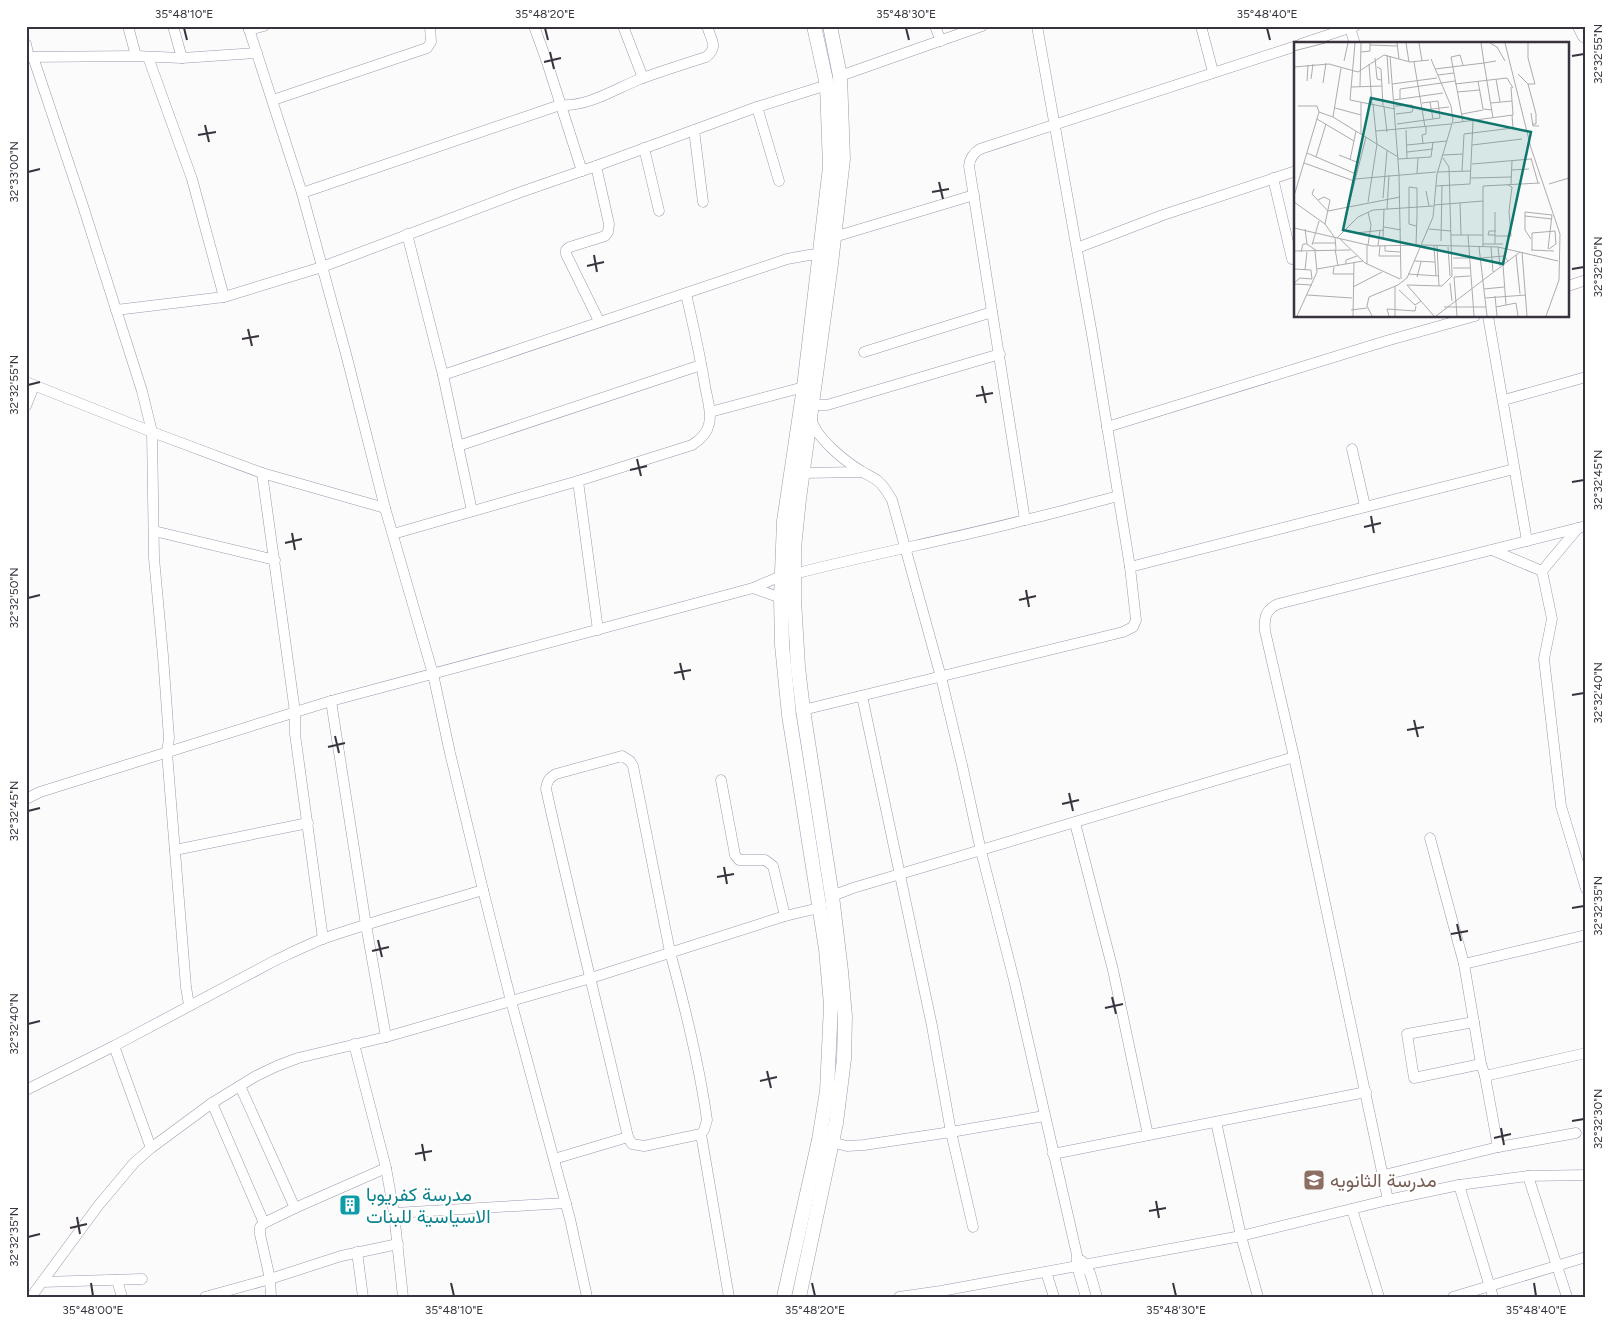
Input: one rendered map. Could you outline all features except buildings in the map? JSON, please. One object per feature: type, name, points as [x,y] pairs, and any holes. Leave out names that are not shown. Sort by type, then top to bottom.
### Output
[{"type":"highway","points":[[1582,26],[1586,34]]},
{"type":"main road","points":[[799,1297],[826,1141],[832,1005],[826,949],[798,781],[784,521],[804,387],[830,167],[827,85],[814,26]]},
{"type":"main road","points":[[784,1297],[840,1096],[845,1016],[832,896],[802,710],[791,668],[781,598],[794,548],[843,159],[840,76],[830,26]]},
{"type":"street","points":[[128,26],[136,56]]},
{"type":"street","points":[[173,26],[182,58]]},
{"type":"street","points":[[264,26],[249,28],[302,193],[385,508],[433,674],[483,890],[577,1244],[587,1297]]},
{"type":"street","points":[[273,100],[427,48],[431,42],[430,26]]},
{"type":"street","points":[[534,26],[582,171]]},
{"type":"street","points":[[623,26],[643,78]]},
{"type":"street","points":[[302,193],[560,105],[573,104],[602,96],[643,78],[706,56],[714,48],[707,26]]},
{"type":"street","points":[[934,26],[941,41]]},
{"type":"street","points":[[840,76],[982,26]]},
{"type":"street","points":[[802,710],[1129,630],[1135,624],[1136,616],[1130,567],[1077,248],[1037,26]]},
{"type":"street","points":[[1201,26],[1213,72]]},
{"type":"street","points":[[1318,26],[1320,38]]},
{"type":"street","points":[[1307,42],[1352,27],[1355,42]]},
{"type":"street","points":[[26,44],[116,310],[142,391],[152,432],[154,558],[169,738],[167,753],[189,1005]]},
{"type":"street","points":[[1025,520],[969,166],[971,158],[980,149],[1294,47]]},
{"type":"street","points":[[30,57],[136,56],[182,58],[257,53]]},
{"type":"street","points":[[148,57],[192,180],[224,297]]},
{"type":"street","points":[[116,310],[224,297],[322,267],[521,192],[827,85]]},
{"type":"street","points":[[757,108],[779,182]]},
{"type":"street","points":[[694,130],[703,202]]},
{"type":"street","points":[[644,148],[658,211]]},
{"type":"street","points":[[596,166],[609,224],[608,232],[605,236],[570,247],[566,250],[566,254],[599,321]]},
{"type":"street","points":[[1077,248],[1162,215],[1294,172]]},
{"type":"street","points":[[1273,178],[1292,259]]},
{"type":"street","points":[[834,236],[974,195]]},
{"type":"street","points":[[407,234],[443,375],[472,511]]},
{"type":"street","points":[[443,375],[787,259],[820,255]]},
{"type":"street","points":[[1570,285],[1586,280]]},
{"type":"street","points":[[393,534],[578,481],[692,445],[699,440],[706,432],[710,412],[686,294]]},
{"type":"street","points":[[864,352],[992,312]]},
{"type":"street","points":[[1107,427],[1386,341],[1468,318]]},
{"type":"street","points":[[1488,318],[1528,541]]},
{"type":"street","points":[[1000,354],[811,409],[812,422],[825,441],[844,459],[878,481],[892,500],[962,765],[981,851],[1015,984],[1086,1297]]},
{"type":"street","points":[[458,446],[701,365]]},
{"type":"street","points":[[1504,400],[1586,377]]},
{"type":"street","points":[[26,406],[30,384],[152,432],[262,472],[385,508]]},
{"type":"street","points":[[710,412],[804,387]]},
{"type":"street","points":[[1352,449],[1365,506]]},
{"type":"street","points":[[1130,567],[1514,469]]},
{"type":"street","points":[[262,472],[295,712],[295,734],[323,939]]},
{"type":"street","points":[[802,473],[862,472]]},
{"type":"street","points":[[578,481],[598,630]]},
{"type":"street","points":[[26,799],[40,792],[331,701],[753,588],[788,575],[1025,520],[1118,496]]},
{"type":"street","points":[[1388,1200],[1294,757],[1265,631],[1266,613],[1271,607],[1582,527]]},
{"type":"street","points":[[1542,571],[1582,527]]},
{"type":"street","points":[[154,531],[275,560]]},
{"type":"street","points":[[1492,550],[1542,571]]},
{"type":"street","points":[[1542,571],[1552,619],[1544,659],[1560,806],[1586,890]]},
{"type":"street","points":[[753,588],[781,598]]},
{"type":"street","points":[[862,696],[973,1226]]},
{"type":"street","points":[[331,701],[366,925],[386,1037]]},
{"type":"street","points":[[701,1134],[644,1146],[632,1144],[628,1137],[546,789],[550,777],[556,774],[622,756],[630,761],[633,766],[670,952],[693,1040],[706,1113],[706,1126],[701,1134],[729,1297]]},
{"type":"street","points":[[832,896],[1294,757]]},
{"type":"street","points":[[721,780],[735,855],[740,860],[765,860],[773,866],[785,916]]},
{"type":"street","points":[[1075,822],[1113,970],[1148,1135]]},
{"type":"street","points":[[175,850],[308,823]]},
{"type":"street","points":[[1430,838],[1464,964],[1481,1064],[1485,1076],[1498,1147]]},
{"type":"street","points":[[26,1090],[114,1046],[276,960],[323,939],[483,890]]},
{"type":"street","points":[[31,1297],[110,1190],[134,1163],[151,1148],[212,1104],[256,1076],[291,1060],[324,1050],[386,1037],[591,978],[785,916],[819,908]]},
{"type":"street","points":[[1464,964],[1586,936]]},
{"type":"street","points":[[1474,1022],[1407,1034],[1414,1078],[1481,1064]]},
{"type":"street","points":[[354,1044],[386,1168],[394,1213],[403,1297]]},
{"type":"street","points":[[114,1046],[151,1148]]},
{"type":"street","points":[[1485,1076],[1586,1053]]},
{"type":"street","points":[[240,1086],[295,1208]]},
{"type":"street","points":[[1053,1154],[1366,1092]]},
{"type":"street","points":[[212,1104],[264,1223]]},
{"type":"street","points":[[826,1141],[847,1146],[864,1145],[1044,1116]]},
{"type":"street","points":[[1216,1122],[1241,1236],[1258,1297]]},
{"type":"street","points":[[1384,1175],[1498,1147],[1576,1133]]},
{"type":"street","points":[[554,1159],[628,1137]]},
{"type":"street","points":[[271,1297],[270,1279],[260,1227],[264,1223],[295,1208],[386,1168]]},
{"type":"street","points":[[906,1296],[942,1294],[1046,1272],[1079,1262],[1241,1236],[1458,1185],[1528,1176],[1586,1175]]},
{"type":"street","points":[[1528,1176],[1567,1297]]},
{"type":"street","points":[[1458,1185],[1493,1297]]},
{"type":"street","points":[[394,1213],[566,1203]]},
{"type":"street","points":[[1352,1209],[1379,1297]]},
{"type":"street","points":[[205,1297],[357,1252],[398,1244]]},
{"type":"street","points":[[357,1252],[363,1297]]},
{"type":"street","points":[[1453,1297],[1586,1257]]},
{"type":"street","points":[[1079,1262],[1090,1273],[1097,1297]]},
{"type":"street","points":[[1046,1272],[1054,1297]]},
{"type":"street","points":[[42,1282],[142,1279]]},
{"type":"street","points":[[117,1280],[122,1297]]},
{"type":"place","name":"مدرسة الثانويه","points":[[1314,1180]]},
{"type":"place","name":"مدرسة كفريوبا الاسياسية للبنات","points":[[350,1205]]}]
